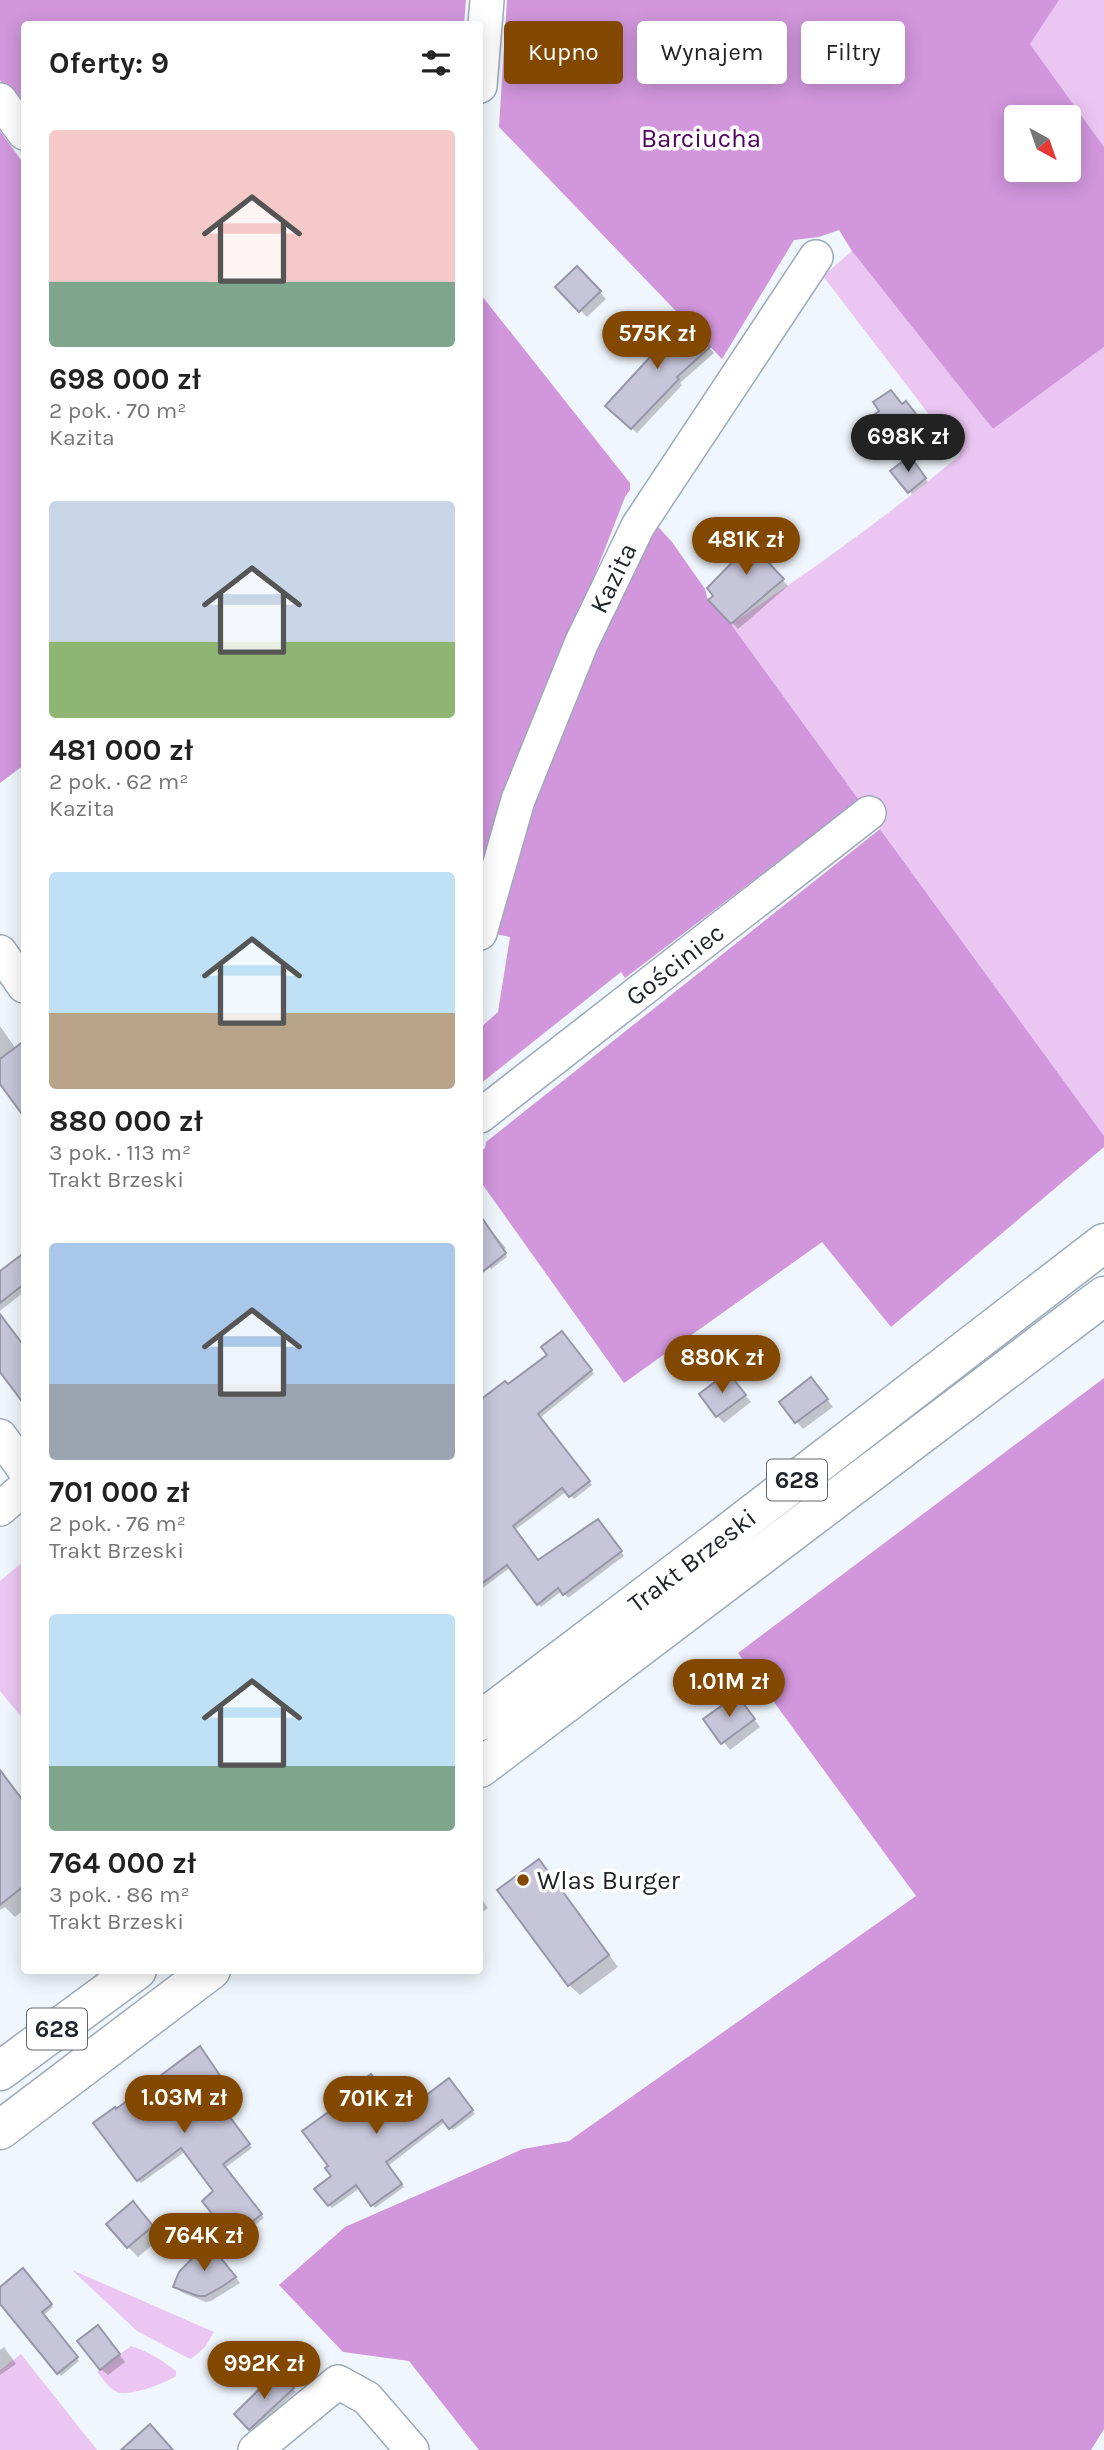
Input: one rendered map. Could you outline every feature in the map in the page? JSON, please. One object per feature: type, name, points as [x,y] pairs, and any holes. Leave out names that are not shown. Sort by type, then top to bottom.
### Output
[{"type":"main road","name":"Trakt Brzeski","points":[[483,1719],[715,1544],[1104,1243]]},
{"type":"main road","name":"Trakt Brzeski","points":[[483,1766],[1104,1296]]},
{"type":"main road","name":"628","points":[[0,2071],[132,1974]]},
{"type":"main road","name":"628","points":[[0,2130],[206,1974]]},
{"type":"street","points":[[483,49],[487,0]]},
{"type":"street","points":[[0,100],[21,129]]},
{"type":"street","name":"Kazita","points":[[483,922],[517,800],[581,644],[638,526],[816,257]]},
{"type":"street","name":"Gościniec","points":[[483,1114],[869,813]]},
{"type":"street","points":[[0,952],[21,982]]},
{"type":"street","points":[[0,1436],[21,1465]]},
{"type":"street","points":[[0,1509],[21,1491]]},
{"type":"street","points":[[255,2450],[338,2382],[368,2398],[412,2450]]},
{"type":"shaded area","points":[[1059,0],[1104,0],[1104,147],[1082,116],[1082,105],[1074,105],[1030,44]]},
{"type":"shaded area","points":[[852,251],[993,429],[1104,347],[1104,1136],[731,624],[848,543],[960,455],[823,276]]},
{"type":"shaded area","points":[[21,1564],[21,1716],[0,1691],[0,1581]]},
{"type":"shaded area","points":[[72,2270],[214,2332],[205,2347],[191,2359],[186,2357],[137,2331]]},
{"type":"shaded area","points":[[131,2346],[165,2363],[176,2371],[176,2376],[138,2391],[114,2391],[97,2372]]},
{"type":"shaded area","points":[[21,2354],[97,2450],[0,2450],[0,2370]]},
{"type":"green space","points":[[0,0],[466,0],[464,21],[21,21],[21,109],[0,80]]},
{"type":"green space","name":"Barciucha","points":[[507,0],[1059,0],[1030,44],[1074,105],[1004,105],[1004,182],[1082,182],[1082,116],[1104,147],[1104,347],[993,429],[852,251],[839,230],[819,237],[794,240],[722,359],[499,127],[504,48],[504,84],[623,84],[623,21],[506,21]]},
{"type":"green space","points":[[0,131],[21,160],[21,767],[0,783]]},
{"type":"green space","points":[[483,297],[630,483],[630,490],[500,819],[483,873]]},
{"type":"green space","points":[[651,519],[672,542],[705,589],[708,600],[731,624],[859,800],[625,978],[621,972],[483,1082],[483,1025],[498,1012],[510,937],[486,932],[519,837],[598,634]]},
{"type":"green space","points":[[880,829],[1104,1136],[1104,1147],[891,1327],[822,1242],[624,1383],[483,1185],[483,1150],[486,1142]]},
{"type":"green space","points":[[1104,1378],[1104,2429],[1091,2450],[479,2450],[409,2361],[343,2352],[279,2285],[345,2227],[523,2149],[569,2141],[916,1896],[738,1653]]},
{"type":"building","points":[[577,266],[601,291],[579,312],[555,287]]},
{"type":"building","points":[[684,319],[710,347],[677,377],[679,379],[631,429],[605,406],[651,356],[639,346],[658,325],[668,334]]},
{"type":"building","points":[[891,390],[902,404],[906,401],[926,427],[896,452],[870,418],[879,411],[873,402]]},
{"type":"building","points":[[910,456],[926,478],[908,493],[890,471]]},
{"type":"building","points":[[752,522],[776,547],[765,559],[784,579],[731,624],[708,600],[713,596],[707,588],[747,547],[738,538]]},
{"type":"building","points":[[21,1043],[21,1113],[0,1084],[0,1059]]},
{"type":"building","points":[[483,1219],[506,1253],[483,1272]]},
{"type":"building","points":[[21,1255],[21,1286],[0,1303],[0,1271]]},
{"type":"building","points":[[0,1314],[21,1342],[21,1400],[0,1372]]},
{"type":"building","points":[[562,1331],[592,1370],[538,1414],[590,1481],[569,1497],[562,1488],[513,1526],[538,1560],[598,1519],[622,1551],[563,1595],[558,1588],[537,1605],[507,1565],[483,1583],[483,1398],[505,1381],[508,1384],[547,1355],[541,1347]]},
{"type":"building","points":[[728,1372],[746,1395],[716,1417],[699,1394]]},
{"type":"building","points":[[811,1377],[828,1399],[795,1423],[779,1402]]},
{"type":"building","points":[[737,1695],[755,1719],[721,1744],[703,1719]]},
{"type":"building","points":[[0,1770],[21,1798],[21,1888],[0,1905]]},
{"type":"building","points":[[539,1859],[609,1955],[568,1986],[497,1890]]},
{"type":"building","points":[[200,2046],[223,2080],[209,2089],[250,2144],[223,2164],[262,2214],[231,2238],[202,2201],[213,2191],[181,2148],[137,2181],[93,2123]]},
{"type":"building","points":[[371,2074],[392,2101],[401,2093],[412,2106],[449,2078],[473,2110],[449,2129],[442,2120],[386,2162],[402,2184],[371,2206],[356,2185],[328,2206],[314,2189],[331,2176],[325,2168],[328,2166],[302,2131],[341,2103],[338,2100]]},
{"type":"building","points":[[133,2201],[153,2226],[127,2248],[106,2224]]},
{"type":"building","points":[[208,2242],[236,2277],[205,2296],[173,2287],[179,2272]]},
{"type":"building","points":[[23,2268],[52,2304],[42,2312],[78,2357],[57,2374],[0,2304],[0,2287]]},
{"type":"building","points":[[98,2325],[120,2354],[100,2370],[77,2341]]},
{"type":"building","points":[[278,2371],[294,2388],[249,2430],[234,2414]]},
{"type":"building","points":[[150,2424],[173,2450],[121,2450]]},
{"type":"place","name":"Wlas Burger","points":[[523,1880]]}]
